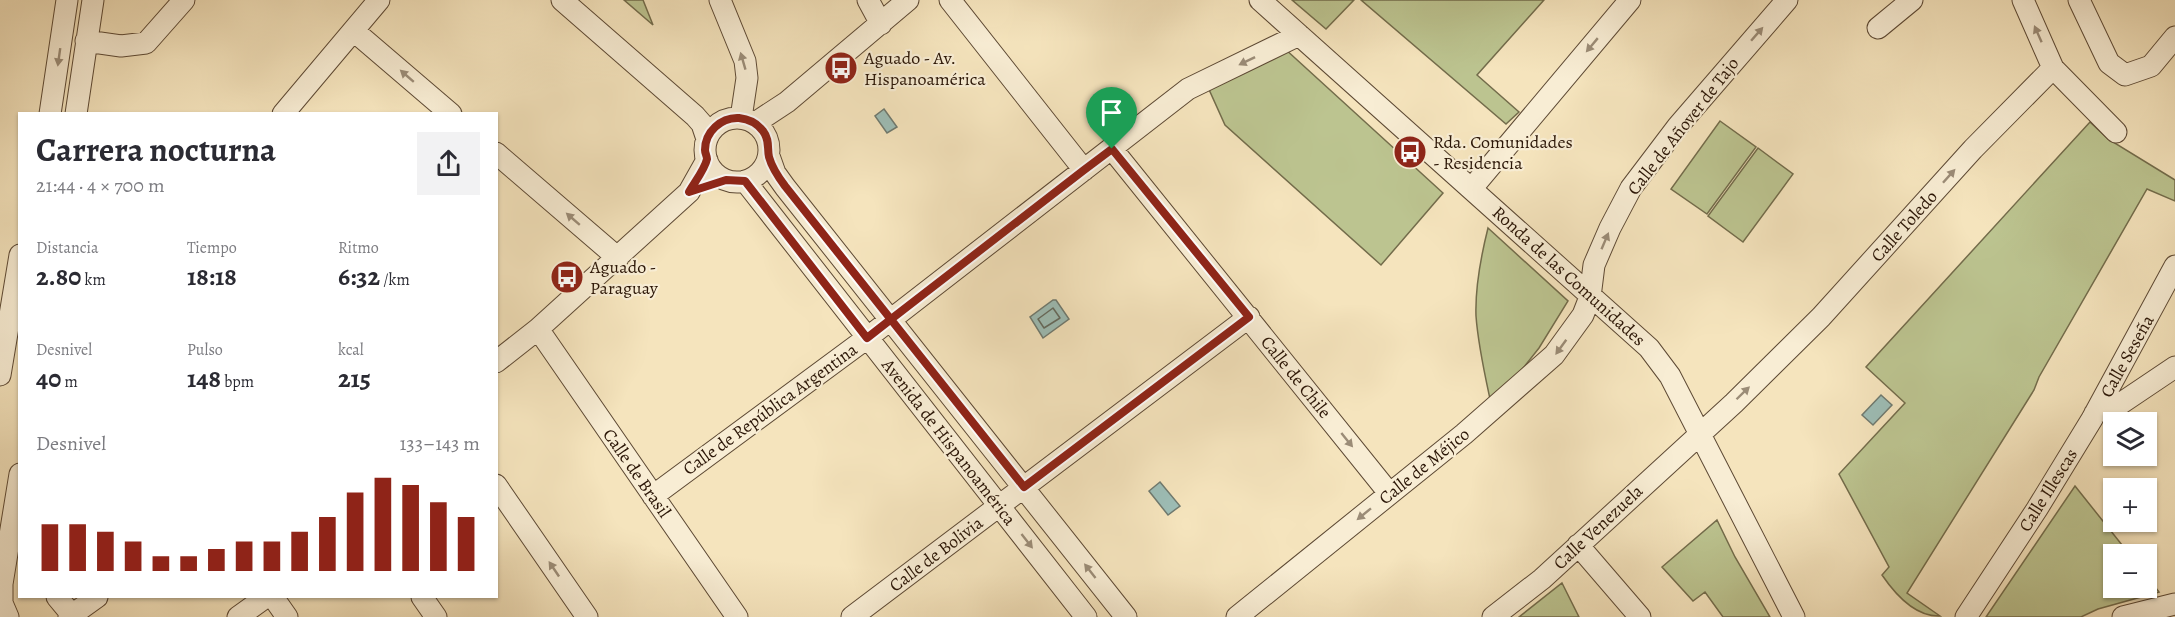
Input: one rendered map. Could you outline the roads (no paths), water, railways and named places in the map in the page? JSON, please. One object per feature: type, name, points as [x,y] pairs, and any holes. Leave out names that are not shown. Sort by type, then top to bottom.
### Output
[{"type":"street","points":[[51,112],[67,0]]},
{"type":"street","points":[[76,112],[93,0]]},
{"type":"street","points":[[86,41],[121,46],[146,44],[184,0]]},
{"type":"street","points":[[285,112],[379,0]]},
{"type":"street","points":[[562,0],[695,116],[702,124],[707,139]]},
{"type":"street","points":[[581,0],[702,105],[763,130],[768,148]]},
{"type":"street","points":[[720,0],[745,62],[747,78],[740,120]]},
{"type":"street","points":[[868,0],[881,24]]},
{"type":"street","points":[[689,192],[736,181],[760,172],[774,124],[788,102],[908,0]]},
{"type":"street","points":[[950,0],[1084,170]]},
{"type":"street","name":"Ronda de las Comunidades","points":[[1260,0],[1472,188],[1590,297],[1650,348],[1670,376],[1794,617]]},
{"type":"street","points":[[1472,188],[1630,0]]},
{"type":"street","name":"Calle de Añover de Tajo","points":[[1590,297],[1594,265],[1631,188],[1678,126],[1786,0]]},
{"type":"street","points":[[1878,28],[1911,0]]},
{"type":"street","points":[[2023,0],[2053,68],[2116,132]]},
{"type":"street","points":[[2079,0],[2109,63],[2125,75],[2151,66],[2175,37]]},
{"type":"street","points":[[354,31],[449,112]]},
{"type":"street","name":"Calle de República Argentina","points":[[653,496],[867,338],[1188,89],[1299,35]]},
{"type":"street","name":"Calle Toledo","points":[[1700,433],[1838,300],[1973,149],[2053,68]]},
{"type":"street","points":[[736,181],[711,168],[707,160],[705,149],[711,131],[788,102]]},
{"type":"street","name":"Avenida de Hispanoamérica","points":[[768,148],[776,173],[785,186],[1126,617]]},
{"type":"street","name":"Calle de Chile","points":[[1112,149],[1389,493]]},
{"type":"street","points":[[498,155],[618,258]]},
{"type":"street","points":[[498,360],[538,329],[689,192],[707,160]]},
{"type":"street","name":"Avenida de Hispanoamérica","points":[[736,181],[867,338],[1086,617]]},
{"type":"street","name":"Calle Seseña","points":[[2095,414],[2175,266]]},
{"type":"street","points":[[0,375],[18,267]]},
{"type":"street","name":"Calle de Méjico","points":[[1237,617],[1472,426],[1554,355],[1583,315],[1590,297]]},
{"type":"street","name":"Calle de Bolivia","points":[[852,617],[1249,317]]},
{"type":"street","name":"Calle de Brasil","points":[[538,329],[737,617]]},
{"type":"street","points":[[2125,360],[2134,375],[2150,385]]},
{"type":"street","points":[[2095,414],[2120,404],[2175,367]]},
{"type":"street","name":"Calle Illescas","points":[[1966,617],[2037,509],[2095,414]]},
{"type":"street","name":"Calle Venezuela","points":[[1493,617],[1542,579],[1700,433]]},
{"type":"street","points":[[498,488],[587,617]]},
{"type":"street","points":[[8,617],[1,596],[11,572],[18,492]]},
{"type":"street","points":[[1578,545],[1640,617]]},
{"type":"street","points":[[58,598],[71,616],[96,598]]},
{"type":"street","points":[[238,617],[265,598]]},
{"type":"street","points":[[274,598],[287,617]]},
{"type":"street","points":[[423,598],[436,617]]},
{"type":"street","points":[[2123,617],[2175,604]]},
{"type":"water","points":[[884,109],[897,127],[887,133],[875,116]]},
{"type":"water","points":[[1056,300],[1069,319],[1043,338],[1030,317]]},
{"type":"water","points":[[1881,395],[1892,405],[1873,425],[1862,415]]},
{"type":"water","points":[[1160,482],[1180,506],[1168,515],[1149,491]]},
{"type":"place","name":"Aguado - Av. Hispanoamérica","points":[[841,68]]},
{"type":"place","name":"Rda. Comunidades - Residencia","points":[[1410,152]]},
{"type":"place","name":"Aguado - Paraguay","points":[[567,277]]}]
